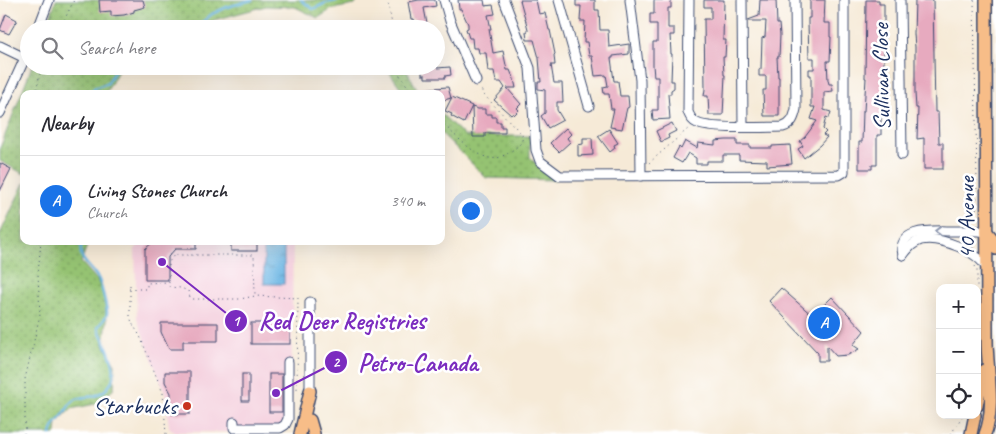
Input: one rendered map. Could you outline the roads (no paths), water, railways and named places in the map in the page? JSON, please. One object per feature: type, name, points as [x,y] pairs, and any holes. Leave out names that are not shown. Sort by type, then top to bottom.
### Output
[{"type":"main road","name":"40 Avenue","points":[[985,434],[991,413],[983,266],[987,232],[986,0]]},
{"type":"main road","points":[[987,232],[994,239],[996,249]]},
{"type":"main road","points":[[981,385],[987,353]]},
{"type":"main road","points":[[300,434],[310,391]]},
{"type":"main road","points":[[971,434],[975,419]]},
{"type":"main road","points":[[310,420],[312,434]]},
{"type":"street","points":[[41,20],[48,0]]},
{"type":"street","points":[[444,0],[450,21],[476,81]]},
{"type":"street","points":[[504,0],[530,68],[536,150],[540,161],[560,176],[641,173],[839,175],[844,172],[844,0]]},
{"type":"street","points":[[558,0],[589,106]]},
{"type":"street","points":[[630,0],[640,80],[641,173]]},
{"type":"street","points":[[689,0],[688,112],[696,123],[702,125],[743,127],[783,127],[788,126],[794,118],[796,109],[795,0]]},
{"type":"street","points":[[742,0],[743,127]]},
{"type":"street","name":"Sullivan Close","points":[[900,0],[902,155]]},
{"type":"street","points":[[0,46],[20,51]]},
{"type":"street","points":[[0,113],[20,69]]},
{"type":"street","points":[[983,266],[984,262],[979,258],[952,244],[923,240],[914,243],[902,255],[901,246],[907,237],[918,232],[987,232]]},
{"type":"street","points":[[310,302],[310,420]]},
{"type":"street","points":[[234,422],[234,428],[280,428],[285,424],[288,419],[288,362]]},
{"type":"water","points":[[264,245],[284,245],[284,284],[264,284]]},
{"type":"waterway","points":[[205,20],[212,14],[227,7],[252,0]]},
{"type":"waterway","points":[[301,0],[313,9],[326,3],[341,0]]},
{"type":"waterway","points":[[92,90],[108,83],[112,75]]},
{"type":"waterway","points":[[51,434],[54,426],[71,403],[80,398],[97,395],[106,389],[112,382],[114,373],[110,355],[98,328],[106,316],[106,305],[98,278],[82,257],[82,245]]},
{"type":"place","name":"Red Deer Registries","points":[[162,262]]},
{"type":"place","name":"Living Stones Church","points":[[824,323]]},
{"type":"place","name":"Petro-Canada","points":[[276,393]]},
{"type":"place","name":"Starbucks","points":[[187,406]]}]
